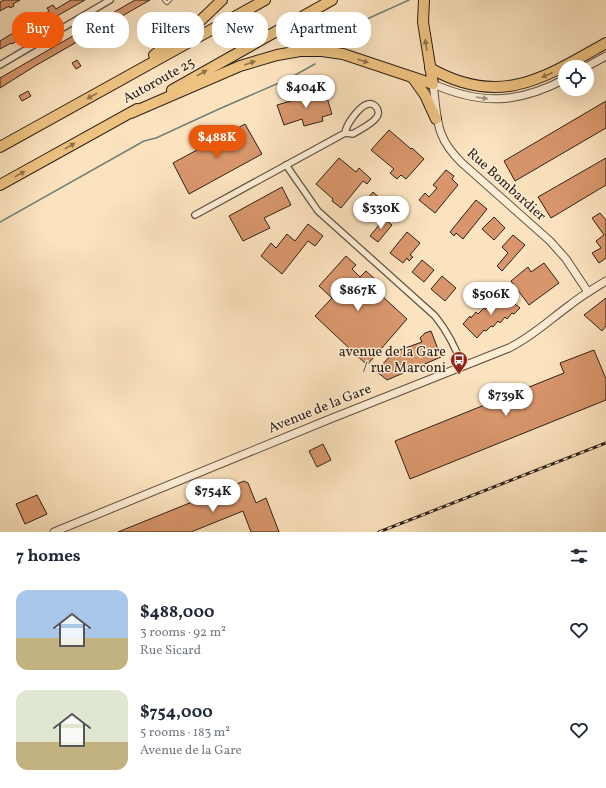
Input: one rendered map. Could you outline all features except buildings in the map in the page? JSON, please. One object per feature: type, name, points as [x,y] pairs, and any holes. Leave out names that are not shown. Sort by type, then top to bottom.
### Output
[{"type":"highway","points":[[126,77],[198,23],[222,0]]},
{"type":"highway","name":"Autoroute 25","points":[[0,147],[265,0]]},
{"type":"highway","name":"Autoroute 25","points":[[0,185],[332,0]]},
{"type":"highway","points":[[131,113],[240,66],[277,55],[300,51],[322,51],[343,54],[432,84],[423,22],[424,0]]},
{"type":"highway","points":[[430,68],[442,75],[469,84],[496,87],[513,86],[547,76],[606,43]]},
{"type":"highway","points":[[413,78],[425,95],[436,119]]},
{"type":"street","points":[[0,65],[110,0]]},
{"type":"street","points":[[594,63],[606,56]]},
{"type":"street","points":[[432,84],[465,95],[490,99],[504,99],[533,94],[558,82]]},
{"type":"street","name":"Rue Bombardier","points":[[432,84],[436,119],[443,140],[454,155],[550,241],[566,259],[588,292]]},
{"type":"street","points":[[195,215],[345,133],[353,134],[376,118],[378,109],[370,103],[365,104],[360,108],[346,127],[345,133]]},
{"type":"street","points":[[286,165],[318,211],[435,316],[447,331],[462,366]]},
{"type":"street","name":"Avenue de la Gare","points":[[54,532],[303,430],[509,348],[525,340],[588,292],[606,281]]},
{"type":"lane","points":[[164,0],[167,3],[170,0]]},
{"type":"waterway","points":[[371,17],[409,0]]},
{"type":"waterway","points":[[0,222],[144,141],[156,138],[288,79],[315,64]]},
{"type":"railway","points":[[379,532],[606,443]]},
{"type":"place","name":"avenue de la Gare / rue Marconi","points":[[459,375]]}]
